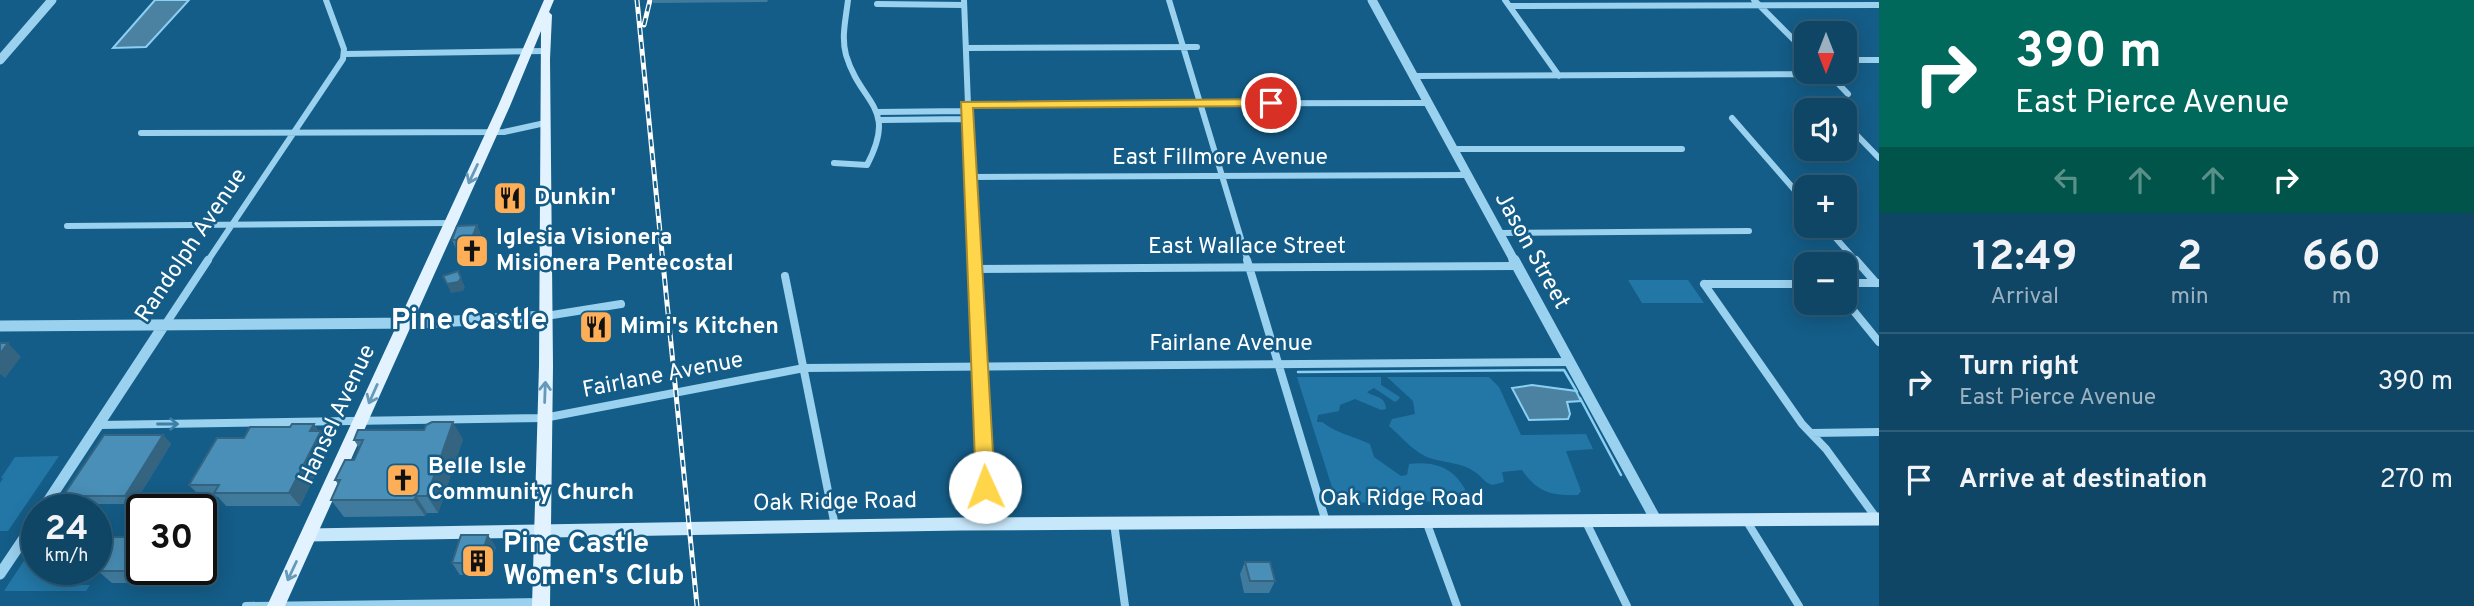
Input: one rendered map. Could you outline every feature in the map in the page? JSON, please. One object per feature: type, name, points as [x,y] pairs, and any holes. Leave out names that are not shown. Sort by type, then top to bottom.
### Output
[{"type":"main road","name":"Hansel Avenue","points":[[276,606],[492,132],[548,1]]},
{"type":"main road","points":[[541,604],[546,316],[545,51],[548,1]]},
{"type":"main road","name":"Oak Ridge Road","points":[[308,535],[1114,523],[1878,519]]},
{"type":"street","points":[[0,60],[52,0]]},
{"type":"street","points":[[326,0],[345,54],[545,51]]},
{"type":"street","points":[[834,163],[867,165],[879,146],[881,120],[847,57],[843,37],[848,0]]},
{"type":"street","points":[[1169,0],[1326,523]]},
{"type":"street","name":"Jason Street","points":[[1372,0],[1656,520]]},
{"type":"street","points":[[1505,0],[1559,76]]},
{"type":"street","points":[[1754,0],[1794,40]]},
{"type":"street","points":[[877,4],[964,2],[966,112],[981,365],[987,525]]},
{"type":"street","points":[[1510,6],[1879,5]]},
{"type":"street","points":[[966,48],[1197,47]]},
{"type":"street","name":"Randolph Avenue","points":[[53,494],[345,54]]},
{"type":"street","points":[[1857,60],[1879,60]]},
{"type":"street","points":[[1415,76],[1794,73]]},
{"type":"street","points":[[1838,84],[1848,94]]},
{"type":"street","points":[[877,112],[966,112],[1201,103],[1428,103]]},
{"type":"street","points":[[949,111],[951,120]]},
{"type":"street","points":[[881,120],[951,120],[966,112]]},
{"type":"street","points":[[1732,118],[1794,189]]},
{"type":"street","points":[[141,133],[492,132],[545,123]]},
{"type":"street","points":[[1857,135],[1879,158]]},
{"type":"street","points":[[1454,149],[1682,149]]},
{"type":"street","name":"East Fillmore Avenue","points":[[971,177],[1468,175]]},
{"type":"street","points":[[67,226],[450,223]]},
{"type":"street","points":[[1500,233],[1749,231]]},
{"type":"street","points":[[1836,238],[1878,283]]},
{"type":"street","name":"East Wallace Street","points":[[975,269],[1518,266]]},
{"type":"street","points":[[785,276],[835,526]]},
{"type":"street","points":[[1857,283],[1878,283]]},
{"type":"street","points":[[1794,284],[1704,284],[1802,424],[1878,519]]},
{"type":"street","points":[[0,326],[405,323],[546,316],[621,304]]},
{"type":"street","points":[[1857,315],[1879,341]]},
{"type":"street","name":"Fairlane Avenue","points":[[99,425],[360,423],[544,418],[804,368],[1570,362]]},
{"type":"street","points":[[1811,433],[1879,432]]},
{"type":"street","points":[[1746,519],[1799,606]]},
{"type":"street","points":[[1585,520],[1627,606]]},
{"type":"street","points":[[1426,522],[1457,606]]},
{"type":"street","points":[[1114,523],[1125,606]]},
{"type":"street","points":[[0,574],[21,543]]},
{"type":"street","points":[[246,606],[541,604]]},
{"type":"shaded area","points":[[155,0],[189,0],[146,47],[113,48]]},
{"type":"shaded area","points":[[1628,280],[1688,280],[1704,303],[1642,303]]},
{"type":"shaded area","points":[[1297,377],[1381,377],[1381,385],[1400,397],[1398,400],[1395,402],[1374,388],[1367,392],[1382,399],[1386,409],[1381,410],[1355,399],[1340,405],[1339,411],[1318,415],[1317,422],[1370,444],[1374,457],[1401,476],[1407,475],[1409,464],[1430,464],[1447,470],[1460,482],[1470,501],[1337,503]]},
{"type":"shaded area","points":[[1387,377],[1489,377],[1499,387],[1521,435],[1586,434],[1593,449],[1566,451],[1581,491],[1578,495],[1568,495],[1546,491],[1533,483],[1522,470],[1502,472],[1504,482],[1492,485],[1465,467],[1420,453],[1389,426],[1392,419],[1415,414],[1413,401]]},
{"type":"shaded area","points":[[1532,385],[1576,391],[1581,401],[1567,402],[1570,414],[1568,419],[1529,420],[1512,388]]},
{"type":"shaded area","points":[[59,456],[33,494],[21,494],[21,512],[8,531],[0,531],[1,478],[15,457]]},
{"type":"shaded area","points":[[21,565],[21,585],[90,585],[86,591],[4,591]]},
{"type":"building","points":[[477,225],[471,240],[452,240],[457,226]]},
{"type":"building","points":[[458,271],[461,278],[458,282],[447,284],[443,276]]},
{"type":"building","points":[[0,343],[8,343],[0,354]]},
{"type":"building","points":[[432,422],[453,422],[427,496],[416,496],[414,500],[331,500],[340,480],[335,480],[345,460],[354,460],[363,440],[354,440],[358,430],[424,430],[426,425]]},
{"type":"building","points":[[292,424],[314,424],[310,431],[321,431],[289,493],[214,493],[219,485],[189,485],[217,438],[244,438],[250,427],[290,427]]},
{"type":"building","points":[[104,435],[163,435],[125,496],[64,494]]},
{"type":"building","points":[[461,535],[488,535],[479,563],[452,563]]},
{"type":"building","points":[[113,537],[126,537],[126,571],[112,571]]},
{"type":"building","points":[[1245,562],[1270,562],[1275,581],[1250,581]]},
{"type":"waterway","points":[[1298,372],[1564,370],[1577,392]]},
{"type":"waterway","points":[[1580,398],[1621,475]]},
{"type":"railway","points":[[637,0],[697,606]]},
{"type":"railway","points":[[644,25],[650,0]]},
{"type":"place","name":"Dunkin'","points":[[510,198]]},
{"type":"place","name":"Iglesia Visionera Misionera Pentecostal","points":[[472,251]]},
{"type":"place","name":"Mimi's Kitchen","points":[[596,327]]},
{"type":"place","name":"Belle Isle Community Church","points":[[403,480]]},
{"type":"place","name":"Pine Castle Women's Club","points":[[478,561]]},
{"type":"district","name":"Pine Castle","points":[[469,321]]},
{"type":"route","points":[[985,487],[966,104],[1271,103]]}]
